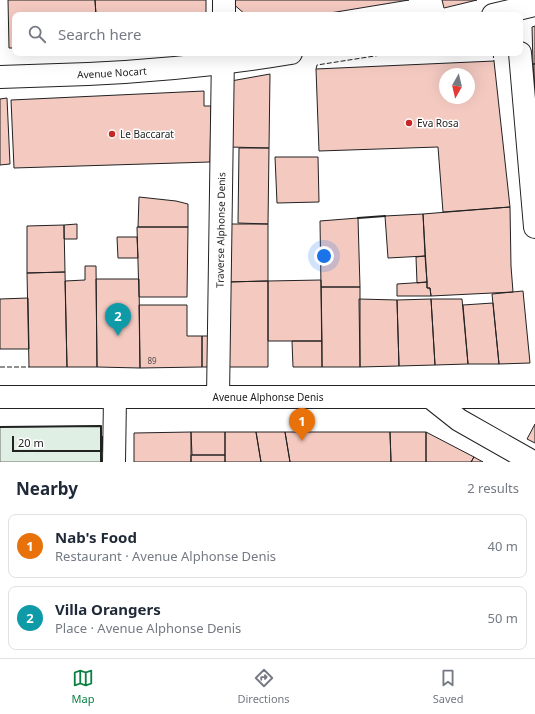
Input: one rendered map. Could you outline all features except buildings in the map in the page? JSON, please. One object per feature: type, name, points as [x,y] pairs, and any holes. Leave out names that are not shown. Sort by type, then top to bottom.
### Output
[{"type":"street","points":[[224,0],[224,12]]},
{"type":"street","points":[[510,12],[522,10]]},
{"type":"street","name":"Avenue Nocart","points":[[0,77],[89,74],[178,68],[223,58],[250,56]]},
{"type":"street","points":[[520,56],[535,227]]},
{"type":"street","name":"Traverse Alphonse Denis","points":[[218,397],[223,58]]},
{"type":"street","name":"Avenue Alphonse Denis","points":[[0,397],[535,396]]},
{"type":"street","points":[[114,462],[115,397]]},
{"type":"street","points":[[430,397],[459,420],[533,462]]},
{"type":"green space","points":[[101,426],[101,462],[0,462],[0,427]]},
{"type":"fence","points":[[316,69],[317,65],[375,56]]},
{"type":"fence","points":[[493,56],[494,61]]},
{"type":"fence","points":[[0,367],[29,367]]},
{"type":"wall","points":[[358,218],[385,216]]},
{"type":"wall","points":[[0,427],[101,426],[101,462]]},
{"type":"place","name":"Eva Rosa","points":[[409,123]]},
{"type":"place","name":"Le Baccarat","points":[[112,134]]},
{"type":"place","name":"Villa Orangers","points":[[118,336]]},
{"type":"place","name":"Nab's Food","points":[[302,441]]}]
